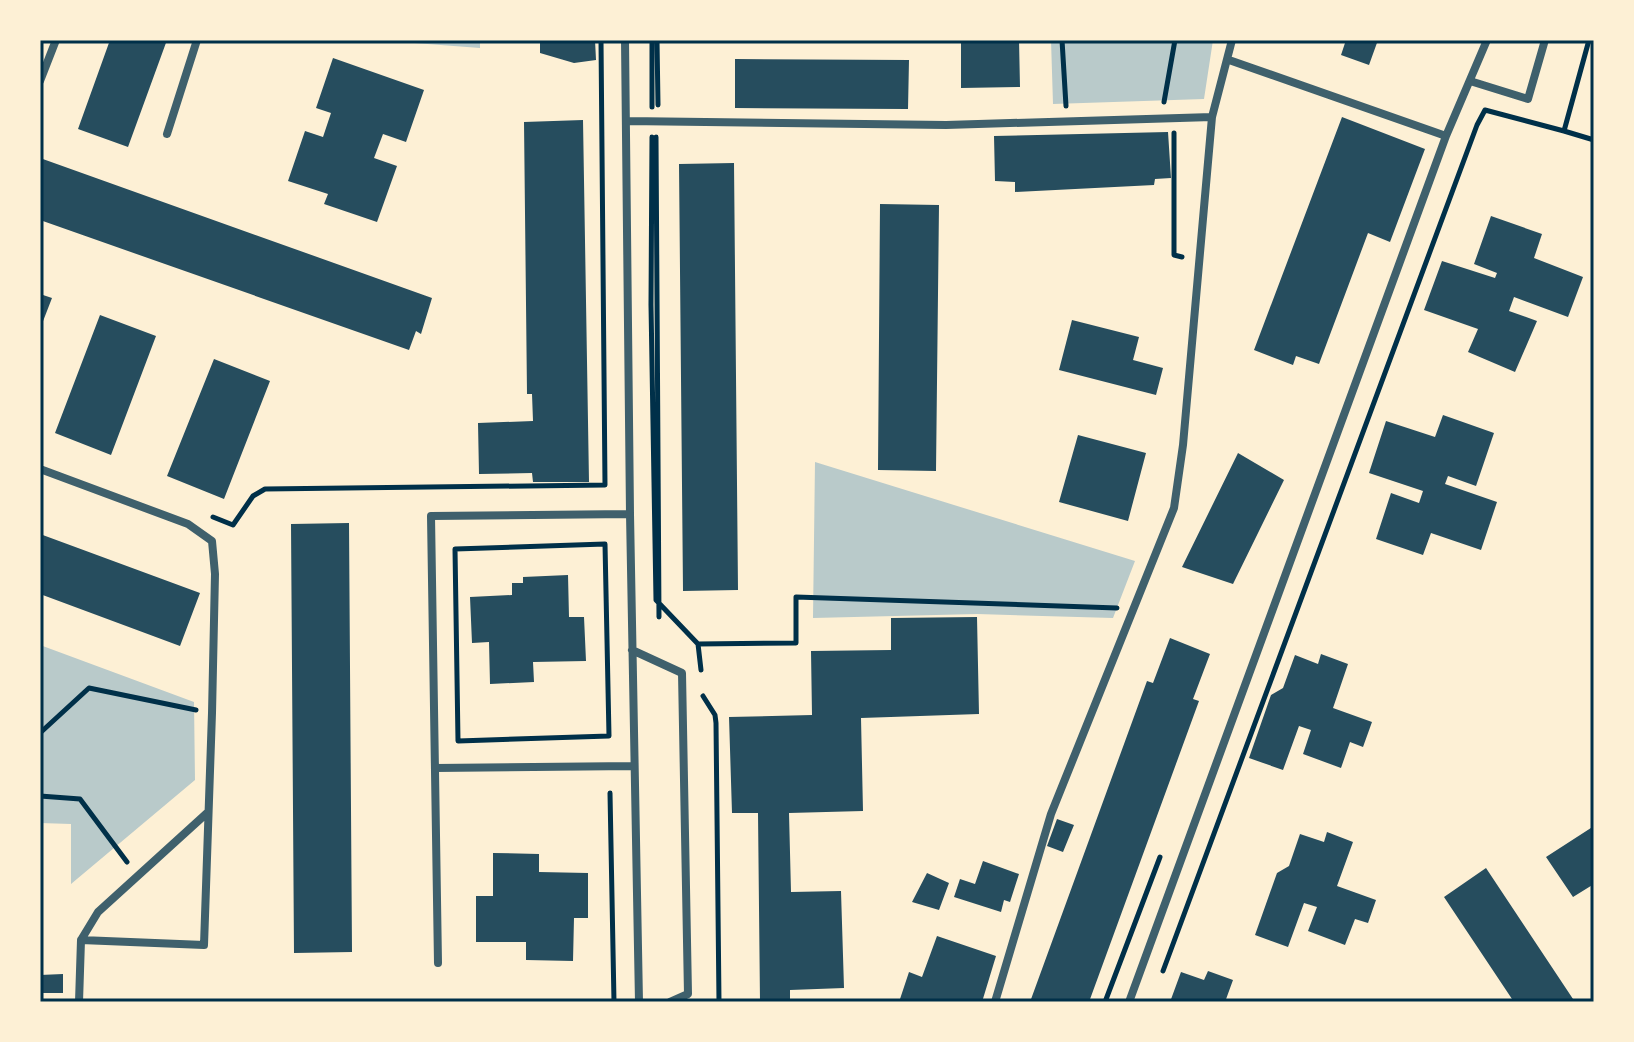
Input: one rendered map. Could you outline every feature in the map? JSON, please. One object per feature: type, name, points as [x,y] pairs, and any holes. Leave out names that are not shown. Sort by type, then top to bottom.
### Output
[{"type":"street","points":[[40,81],[56,40]]},
{"type":"street","points":[[167,134],[197,40]]},
{"type":"street","points":[[625,40],[639,1002]]},
{"type":"street","points":[[995,1002],[1051,814],[1174,508],[1183,445],[1212,117],[1232,40]]},
{"type":"street","points":[[1129,1002],[1446,136],[1487,40]]},
{"type":"street","points":[[1470,81],[1528,99],[1545,40]]},
{"type":"street","points":[[1229,60],[1446,136]]},
{"type":"street","points":[[627,121],[946,125],[1212,117]]},
{"type":"street","points":[[40,469],[188,524],[212,541],[215,574],[204,945],[81,940]]},
{"type":"street","points":[[438,963],[431,516],[630,514]]},
{"type":"street","points":[[632,650],[682,673],[688,994],[670,1002]]},
{"type":"street","points":[[435,768],[634,766]]},
{"type":"street","points":[[79,1002],[81,940],[98,912],[207,813]]},
{"type":"path","points":[[233,525],[253,496],[265,489],[605,485],[601,40]]},
{"type":"path","points":[[654,40],[658,108]]},
{"type":"path","points":[[654,40],[651,336],[656,600],[698,644],[701,671]]},
{"type":"path","points":[[1062,40],[1066,106]]},
{"type":"path","points":[[1164,103],[1175,40]]},
{"type":"path","points":[[1564,131],[1589,40]]},
{"type":"path","points":[[1161,975],[1477,125],[1485,110],[1594,140]]},
{"type":"path","points":[[1165,130],[1174,130],[1174,255],[1191,260]]},
{"type":"path","points":[[659,617],[656,138],[660,134]]},
{"type":"path","points":[[605,544],[609,736],[458,741],[455,549],[605,544]]},
{"type":"path","points":[[698,644],[796,643],[796,597],[1134,609]]},
{"type":"path","points":[[702,685],[704,699],[715,715],[716,723],[719,1002]]},
{"type":"path","points":[[40,733],[89,688],[212,713]]},
{"type":"path","points":[[610,793],[614,1002]]},
{"type":"path","points":[[40,796],[80,799],[137,875]]},
{"type":"path","points":[[1105,1002],[1160,856]]},
{"type":"shaded area","points":[[375,40],[480,40],[480,48]]},
{"type":"shaded area","points":[[1051,40],[1213,40],[1204,99],[1053,104]]},
{"type":"shaded area","points":[[815,462],[1135,561],[1113,618],[977,614],[813,618]]},
{"type":"shaded area","points":[[40,645],[194,702],[195,780],[71,884],[71,824],[40,823]]},
{"type":"building","points":[[110,40],[167,40],[128,147],[78,129]]},
{"type":"building","points":[[540,40],[595,40],[596,60],[574,63],[540,53]]},
{"type":"building","points":[[961,40],[1019,40],[1020,87],[961,88]]},
{"type":"building","points":[[1346,40],[1378,40],[1369,65],[1341,55]]},
{"type":"building","points":[[333,58],[424,90],[406,142],[383,134],[374,158],[397,166],[377,222],[324,204],[328,194],[288,181],[305,131],[323,137],[331,113],[316,108]]},
{"type":"building","points":[[735,59],[909,60],[908,109],[735,108]]},
{"type":"building","points":[[1342,117],[1425,149],[1390,242],[1368,233],[1319,364],[1296,356],[1293,365],[1254,350]]},
{"type":"building","points":[[583,120],[589,482],[533,482],[532,473],[479,474],[478,423],[533,421],[532,394],[527,394],[524,122]]},
{"type":"building","points":[[1168,132],[1171,178],[1155,179],[1154,185],[1015,192],[1015,182],[995,181],[994,136]]},
{"type":"building","points":[[40,158],[432,298],[421,334],[416,331],[409,350],[40,220]]},
{"type":"building","points":[[734,163],[738,590],[683,591],[679,164]]},
{"type":"building","points":[[880,204],[939,205],[936,471],[878,470]]},
{"type":"building","points":[[1491,216],[1542,234],[1534,258],[1583,277],[1568,317],[1514,297],[1509,311],[1537,321],[1515,372],[1468,352],[1478,329],[1424,310],[1442,261],[1495,278],[1497,273],[1474,264]]},
{"type":"building","points":[[40,294],[52,298],[40,329]]},
{"type":"building","points":[[100,315],[156,336],[111,455],[55,433]]},
{"type":"building","points":[[1072,320],[1139,337],[1133,360],[1163,368],[1156,395],[1059,370]]},
{"type":"building","points":[[214,359],[270,381],[224,499],[167,476]]},
{"type":"building","points":[[1443,415],[1494,433],[1476,486],[1448,476],[1445,484],[1497,502],[1481,550],[1431,533],[1423,555],[1376,539],[1391,493],[1419,503],[1423,491],[1369,473],[1386,421],[1435,437]]},
{"type":"building","points":[[1078,435],[1146,453],[1128,521],[1059,502]]},
{"type":"building","points":[[1238,453],[1284,480],[1233,584],[1182,567]]},
{"type":"building","points":[[349,523],[352,952],[294,953],[291,524]]},
{"type":"building","points":[[40,534],[200,593],[180,646],[40,594]]},
{"type":"building","points":[[568,575],[569,617],[584,617],[586,661],[533,662],[534,682],[490,684],[489,642],[472,643],[470,597],[512,595],[512,583],[523,583],[523,577]]},
{"type":"building","points":[[977,617],[979,714],[861,718],[863,811],[789,813],[791,892],[841,891],[844,988],[790,990],[790,1002],[760,1002],[758,813],[732,813],[729,717],[812,715],[811,651],[891,650],[891,618]]},
{"type":"building","points":[[1170,638],[1210,654],[1193,699],[1199,701],[1089,1002],[1030,1002],[1147,681],[1153,683]]},
{"type":"building","points":[[1321,654],[1348,664],[1333,708],[1372,722],[1363,747],[1350,742],[1341,768],[1303,754],[1311,730],[1299,726],[1283,770],[1249,758],[1271,695],[1283,688],[1295,655],[1318,664]]},
{"type":"building","points":[[1057,819],[1074,825],[1063,852],[1047,846]]},
{"type":"building","points":[[1594,826],[1594,884],[1573,897],[1546,857]]},
{"type":"building","points":[[1327,832],[1353,842],[1337,886],[1376,900],[1368,923],[1355,919],[1345,945],[1308,931],[1317,907],[1304,903],[1288,947],[1255,935],[1277,873],[1289,866],[1300,834],[1324,842]]},
{"type":"building","points":[[493,853],[539,854],[539,872],[588,873],[588,918],[574,918],[573,961],[526,960],[526,942],[476,942],[476,896],[493,896]]},
{"type":"building","points":[[983,861],[1019,874],[1010,902],[1004,900],[1001,912],[954,897],[960,879],[975,884]]},
{"type":"building","points":[[1486,868],[1575,1002],[1514,1002],[1444,897]]},
{"type":"building","points":[[927,873],[949,883],[939,910],[912,902]]},
{"type":"building","points":[[937,936],[996,956],[982,1002],[899,1002],[909,972],[922,977]]},
{"type":"building","points":[[1208,971],[1233,980],[1225,1002],[1170,1002],[1181,972],[1204,980]]},
{"type":"building","points":[[63,974],[63,993],[40,993],[40,975]]}]
